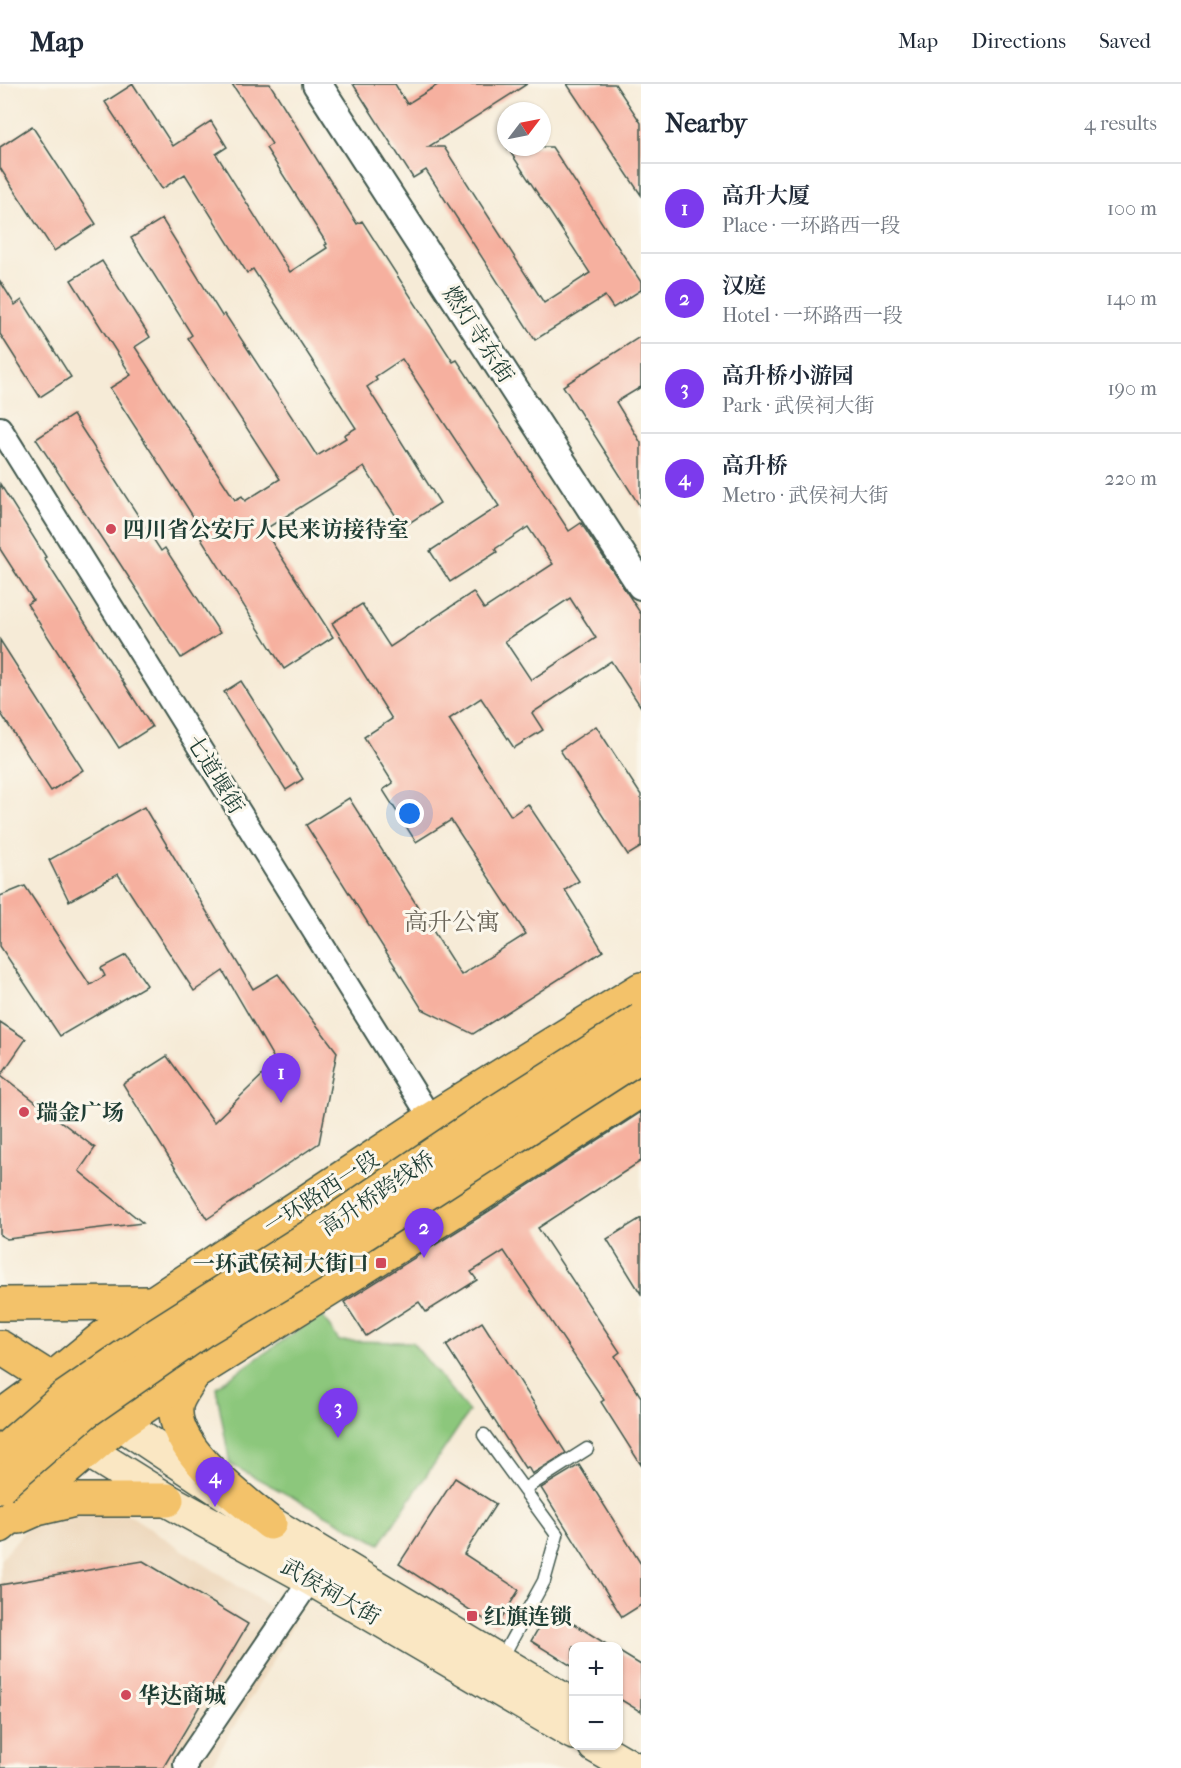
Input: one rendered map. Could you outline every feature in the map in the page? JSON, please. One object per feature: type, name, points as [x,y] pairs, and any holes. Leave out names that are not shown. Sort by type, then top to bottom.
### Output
[{"type":"main road","name":"一环路西一段","points":[[4,1409],[52,1379],[112,1330],[431,1119],[641,989]]},
{"type":"main road","name":"高升桥跨线桥","points":[[0,1454],[64,1398],[147,1340],[335,1221],[487,1118],[641,1020]]},
{"type":"main road","name":"高升桥跨线桥","points":[[0,1486],[85,1412],[203,1330],[354,1240],[641,1055]]},
{"type":"main road","points":[[2,1525],[120,1423],[193,1374],[476,1197],[641,1090]]},
{"type":"main road","points":[[0,1304],[152,1303]]},
{"type":"main road","points":[[0,1347],[120,1423]]},
{"type":"main road","points":[[193,1374],[176,1405],[177,1424],[189,1447],[217,1479],[270,1523]]},
{"type":"main road","points":[[4,1409],[87,1450]]},
{"type":"main road","name":"武侯祠大街","points":[[120,1423],[270,1523],[569,1704]]},
{"type":"main road","name":"武侯祠大街","points":[[87,1450],[167,1500],[311,1579],[569,1731]]},
{"type":"main road","points":[[2,1525],[37,1509],[75,1500],[167,1500]]},
{"type":"main road","points":[[623,1736],[641,1746]]},
{"type":"main road","points":[[602,1750],[633,1768]]},
{"type":"street","name":"燃灯寺东街","points":[[317,84],[641,585]]},
{"type":"street","name":"七道堰街","points":[[0,428],[431,1119]]},
{"type":"street","points":[[184,1767],[311,1579]]},
{"type":"lane","points":[[484,1435],[557,1535],[544,1581],[499,1662]]},
{"type":"lane","points":[[524,1489],[587,1449]]},
{"type":"shaded area","name":"华达商城","points":[[116,1506],[294,1623],[210,1768],[0,1768],[0,1560],[31,1523]]},
{"type":"green space","points":[[321,1314],[339,1341],[412,1342],[469,1412],[380,1544],[230,1464],[216,1387]]},
{"type":"building","points":[[133,84],[173,146],[211,121],[227,147],[216,154],[290,272],[327,248],[325,245],[327,244],[266,148],[272,144],[232,84],[270,84],[357,224],[362,221],[453,362],[457,360],[569,531],[581,523],[641,614],[641,707],[611,661],[532,713],[543,730],[514,748],[481,698],[449,719],[511,816],[528,804],[579,881],[565,890],[603,951],[473,1034],[422,1009],[306,825],[349,798],[461,975],[526,934],[451,820],[416,842],[383,790],[393,783],[364,737],[392,719],[332,623],[362,604],[390,647],[473,592],[484,609],[553,564],[528,527],[495,549],[497,552],[450,582],[430,551],[499,506],[402,359],[375,377],[377,380],[367,387],[440,503],[403,527],[364,467],[264,530],[333,637],[284,669],[194,527],[198,524],[110,388],[131,375],[71,280],[102,261],[150,337],[135,347],[235,500],[242,496],[245,501],[280,479],[188,338],[192,335],[131,238],[162,219],[222,316],[225,314],[317,456],[346,438],[344,435],[356,428],[253,269],[247,273],[185,174],[162,189],[105,102]],"holes":[[[570,598],[596,638],[531,680],[505,641]]]},
{"type":"building","points":[[353,84],[395,84],[407,104],[439,84],[527,84],[428,147],[444,147],[544,303],[590,273],[513,156],[551,156],[552,147],[641,282],[641,290],[613,308],[605,296],[535,340],[426,170],[413,178]]},
{"type":"building","points":[[567,84],[615,84],[641,123],[641,195]]},
{"type":"building","points":[[32,126],[96,224],[54,251],[0,168],[0,147]]},
{"type":"building","points":[[0,281],[15,305],[22,300],[71,377],[40,397],[0,334]]},
{"type":"building","points":[[641,336],[641,387],[616,402],[641,443],[641,508],[563,386]]},
{"type":"building","points":[[73,415],[161,551],[165,548],[220,633],[181,658],[36,439]]},
{"type":"building","points":[[0,484],[46,557],[44,558],[152,727],[119,748],[27,604],[33,600],[0,549]]},
{"type":"building","points":[[0,640],[83,770],[51,791],[0,712]]},
{"type":"building","points":[[241,681],[303,779],[286,790],[224,692]]},
{"type":"building","points":[[596,726],[641,795],[641,847],[628,855],[560,750]]},
{"type":"building","points":[[144,807],[253,989],[278,974],[337,1052],[319,1143],[207,1219],[123,1084],[167,1056],[214,1122],[276,1062],[223,971],[194,991],[118,874],[69,901],[49,860]]},
{"type":"building","points":[[25,886],[90,985],[105,976],[101,968],[126,955],[147,985],[60,1036],[0,946],[0,896]]},
{"type":"building","name":"瑞金广场","points":[[0,1022],[26,1039],[1,1075],[95,1148],[79,1171],[143,1223],[7,1239],[0,1235]]},
{"type":"building","points":[[641,1112],[641,1161],[538,1228],[620,1352],[615,1356],[641,1397],[641,1465],[601,1402],[604,1400],[504,1251],[471,1272],[477,1280],[426,1312],[419,1302],[366,1336],[344,1302]]},
{"type":"building","points":[[641,1218],[641,1294],[607,1239]]},
{"type":"building","points":[[482,1322],[566,1453],[532,1474],[528,1467],[525,1468],[446,1345]]},
{"type":"building","points":[[579,1465],[641,1564],[641,1605],[622,1617],[541,1488]]},
{"type":"building","points":[[455,1478],[496,1504],[464,1554],[519,1590],[496,1627],[399,1564]]},
{"type":"building","name":"华达商城","points":[[143,1561],[248,1624],[163,1768],[0,1768],[0,1585]]},
{"type":"building","points":[[549,1610],[603,1642],[569,1642],[569,1665],[531,1641]]},
{"type":"building","points":[[623,1654],[641,1665],[641,1712],[623,1701]]},
{"type":"place","name":"四川省公安厅人民来访接待室","points":[[111,529]]},
{"type":"place","name":"高升大厦","points":[[281,1103]]},
{"type":"place","name":"瑞金广场","points":[[24,1112]]},
{"type":"place","name":"汉庭","points":[[424,1258]]},
{"type":"place","name":"一环武侯祠大街口","points":[[381,1263]]},
{"type":"place","name":"高升桥小游园","points":[[338,1438]]},
{"type":"place","name":"高升桥","points":[[215,1507]]},
{"type":"place","name":"红旗连锁","points":[[472,1616]]},
{"type":"place","name":"华达商城","points":[[126,1695]]},
{"type":"district","name":"高升公寓","points":[[452,922]]}]
